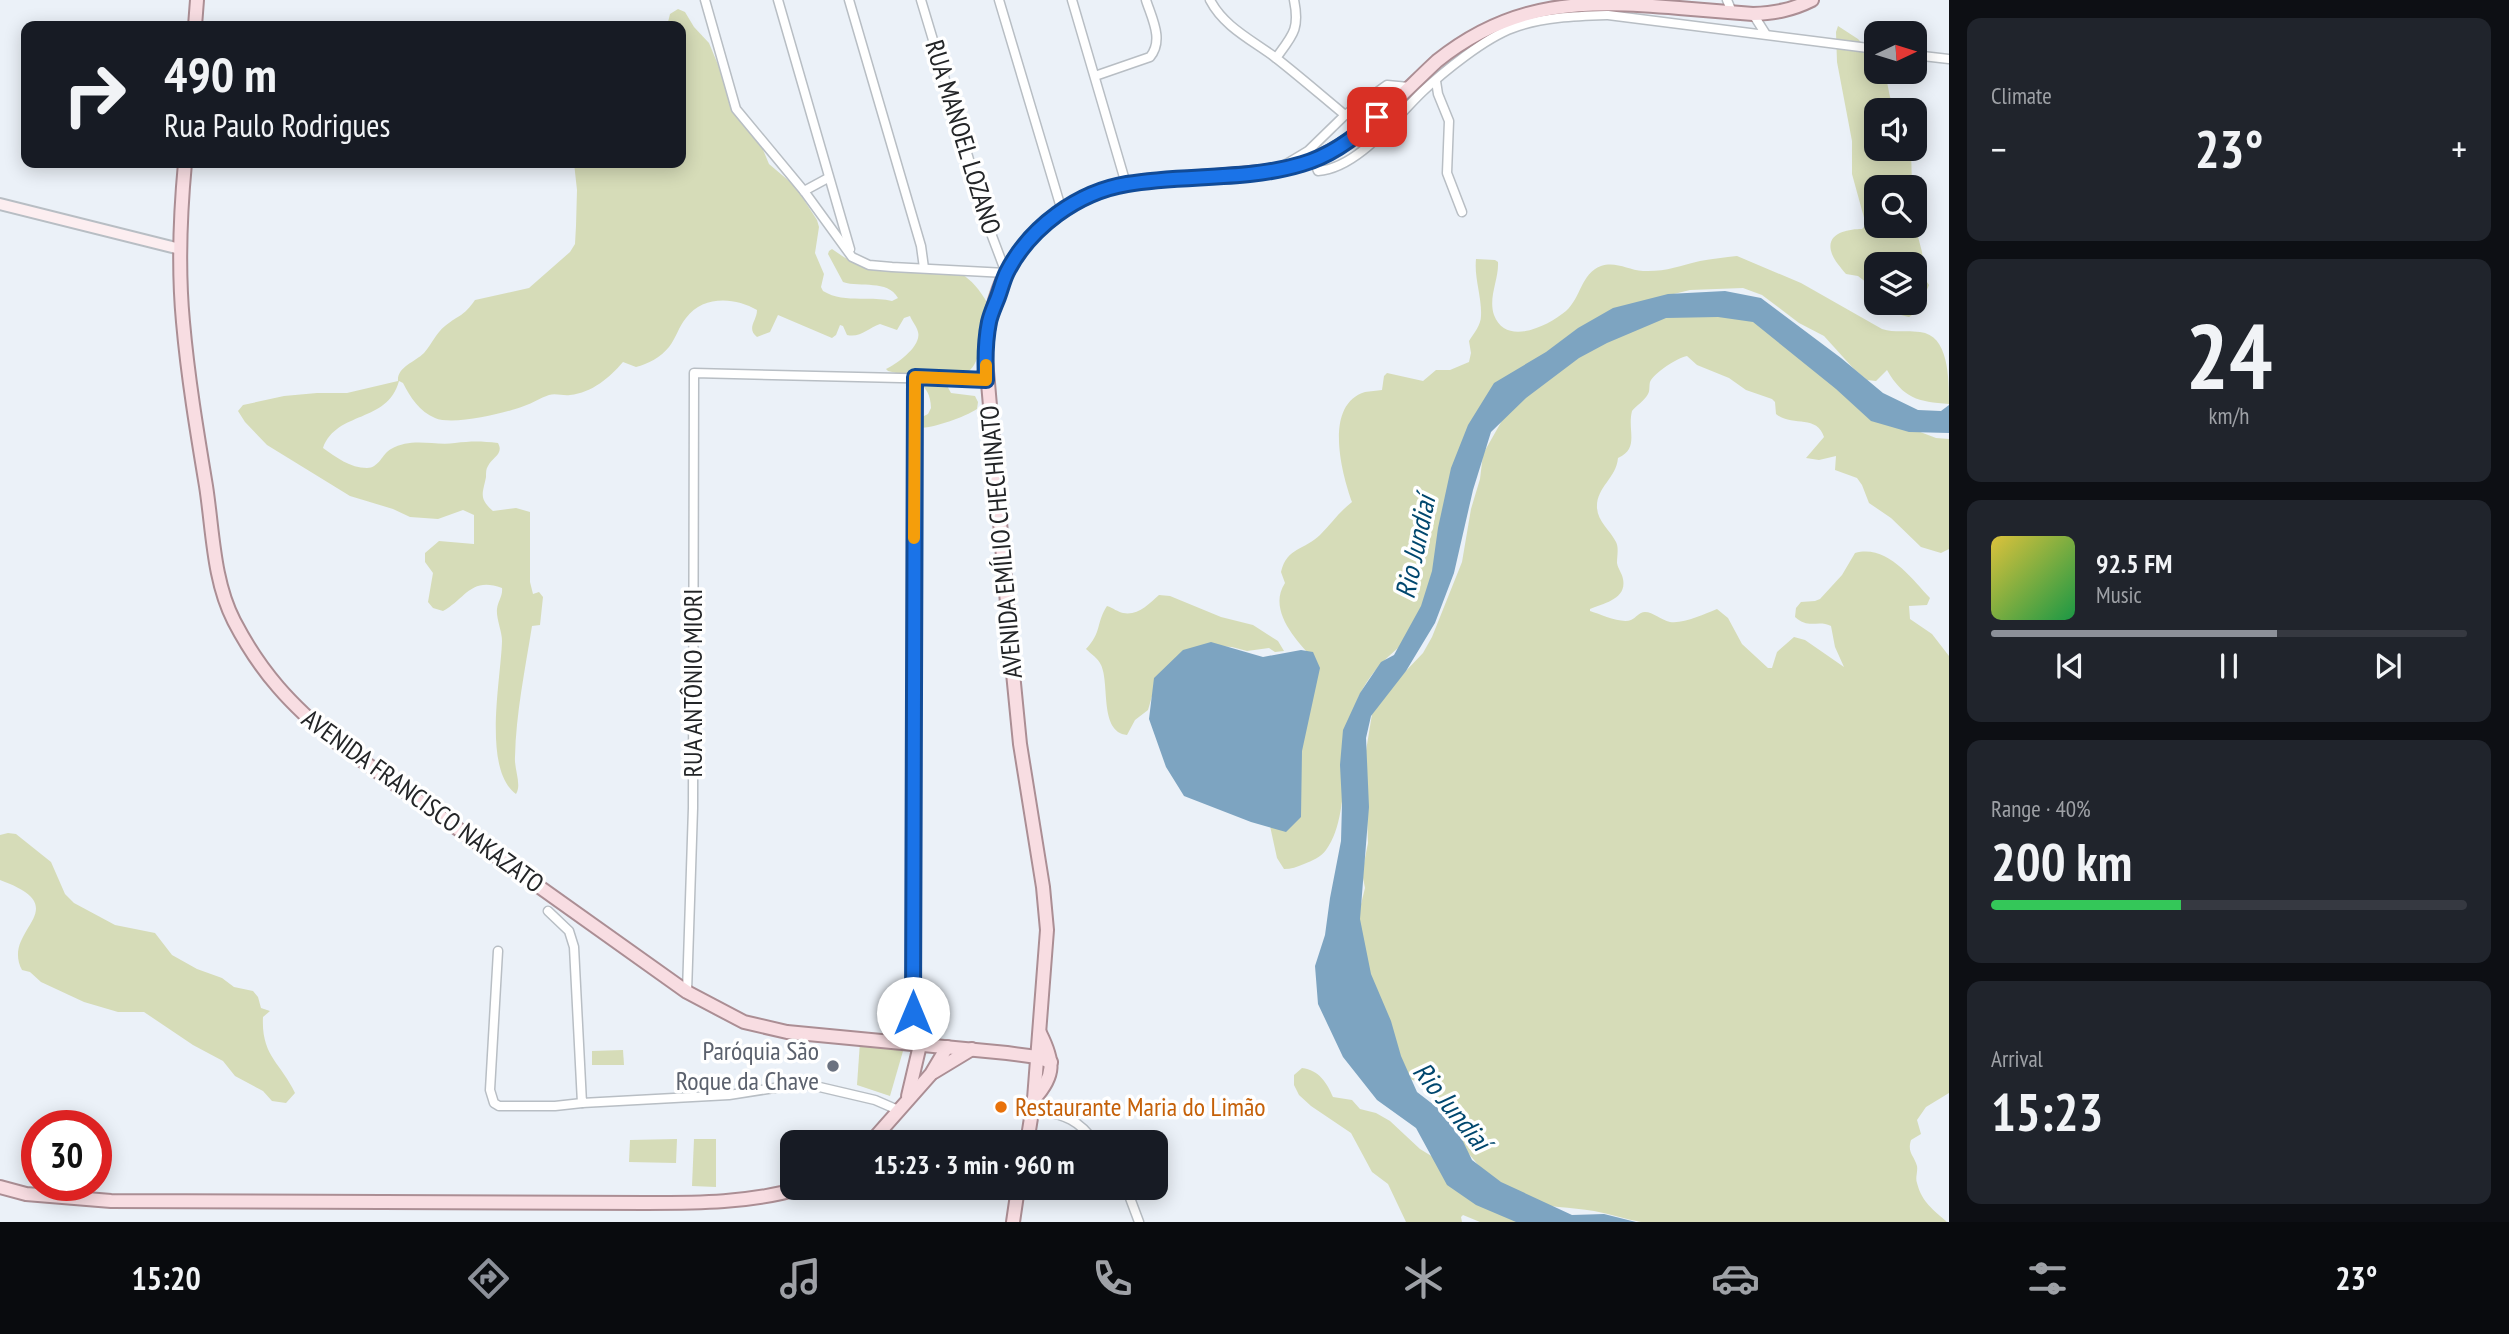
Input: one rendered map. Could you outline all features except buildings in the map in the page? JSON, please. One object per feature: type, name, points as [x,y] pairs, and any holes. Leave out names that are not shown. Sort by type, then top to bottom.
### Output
[{"type":"main road","points":[[195,21],[197,0]]},
{"type":"main road","name":"AVENIDA EMÍLIO CHECHINATO","points":[[1029,1130],[1040,1032],[1047,930],[1019,731],[985,348],[989,319],[1006,273],[1023,248],[1041,228],[1062,211],[1097,192],[1126,184],[1276,169],[1303,164],[1334,150],[1362,131],[1453,46],[1487,24],[1514,13],[1548,4],[1586,0],[1729,6],[1753,14],[1796,8],[1812,0]]},
{"type":"main road","name":"AVENIDA FRANCISCO NAKAZATO","points":[[184,168],[180,248],[183,321],[193,416],[223,592],[233,620],[278,690],[336,742],[687,992],[719,1011],[787,1032],[972,1049],[1037,1057],[1051,1062]]},
{"type":"main road","points":[[1033,1104],[1046,1083],[1051,1062],[1040,1032]]},
{"type":"main road","points":[[908,1097],[916,1045]]},
{"type":"main road","points":[[931,1074],[947,1047]]},
{"type":"main road","points":[[881,1130],[931,1074],[972,1049]]},
{"type":"main road","points":[[0,1187],[26,1194],[111,1201],[622,1203],[733,1201],[780,1194]]},
{"type":"main road","points":[[1013,1222],[1016,1200]]},
{"type":"street","points":[[705,0],[736,109],[804,191],[852,257],[869,265],[1006,273]]},
{"type":"street","points":[[778,0],[852,257]]},
{"type":"street","points":[[849,0],[921,246],[925,268]]},
{"type":"street","name":"RUA MANOEL LOZANO","points":[[921,0],[992,236],[1006,273]]},
{"type":"street","points":[[999,0],[1062,211]]},
{"type":"street","points":[[1072,0],[1126,184]]},
{"type":"street","points":[[1094,76],[1150,57],[1156,50],[1158,40],[1146,0]]},
{"type":"street","points":[[1210,0],[1230,26],[1276,58],[1345,115]]},
{"type":"street","points":[[1276,58],[1295,31],[1298,19],[1294,0]]},
{"type":"street","points":[[1753,14],[1765,33]]},
{"type":"street","points":[[1313,159],[1318,171],[1343,163],[1369,145],[1436,81],[1490,39],[1513,27],[1569,17],[1608,15],[1864,47]]},
{"type":"street","points":[[1927,56],[1949,59]]},
{"type":"street","points":[[1436,81],[1438,94],[1449,121],[1447,173],[1462,212]]},
{"type":"street","points":[[1276,169],[1308,151],[1345,115],[1387,85],[1409,87]]},
{"type":"street","points":[[804,191],[828,178]]},
{"type":"street","points":[[0,204],[180,248]]},
{"type":"street","name":"RUA ANTÔNIO MIORI","points":[[687,992],[693,808],[694,373],[915,377]]},
{"type":"street","points":[[916,1045],[915,377],[986,380]]},
{"type":"street","points":[[548,911],[569,931],[574,947],[582,1103]]},
{"type":"street","points":[[498,951],[491,1090],[494,1103],[499,1105],[555,1106],[729,1095],[811,1085],[876,1100],[898,1110]]},
{"type":"street","points":[[1033,1104],[1078,1122],[1084,1130]]},
{"type":"street","points":[[1129,1200],[1139,1222]]},
{"type":"green space","points":[[678,9],[685,12],[709,43],[731,96],[759,140],[769,164],[795,186],[817,220],[819,227],[815,253],[824,274],[821,287],[823,291],[848,298],[892,301],[898,298],[881,286],[843,282],[828,254],[832,249],[869,268],[943,268],[955,271],[977,288],[988,304],[977,358],[970,370],[945,382],[951,393],[975,396],[977,409],[957,419],[933,426],[919,428],[916,424],[916,420],[928,414],[931,408],[927,392],[918,382],[886,369],[902,359],[916,343],[918,332],[910,316],[904,318],[897,330],[880,324],[852,336],[847,335],[840,325],[832,338],[778,315],[770,332],[757,337],[752,327],[757,310],[720,300],[701,305],[693,311],[669,347],[658,357],[636,367],[623,362],[606,379],[578,394],[549,395],[493,415],[466,420],[443,420],[420,408],[399,381],[393,395],[384,404],[339,428],[323,448],[361,468],[375,466],[388,451],[407,443],[498,443],[499,453],[486,469],[483,499],[493,511],[516,508],[530,512],[530,582],[533,594],[539,592],[543,597],[540,625],[532,626],[519,708],[515,757],[518,786],[516,794],[506,782],[499,765],[496,745],[502,641],[497,609],[502,588],[491,585],[476,587],[443,611],[433,608],[428,602],[433,573],[425,562],[425,553],[439,541],[474,544],[474,515],[463,510],[438,519],[410,517],[350,496],[267,445],[238,411],[243,405],[284,396],[347,393],[398,381],[403,368],[424,353],[442,329],[464,313],[475,300],[529,288],[570,252],[575,244],[577,190],[575,168],[686,168],[686,21],[668,21],[670,14]]},
{"type":"green space","points":[[1838,26],[1864,45],[1864,84],[1887,84],[1891,98],[1864,98],[1864,161],[1911,161],[1912,175],[1864,175],[1864,218],[1852,174],[1852,141],[1837,62]]},
{"type":"green space","points":[[1864,227],[1864,238],[1918,238],[1922,252],[1864,252],[1864,281],[1858,276],[1846,274],[1832,254],[1831,241],[1844,231]]},
{"type":"green space","points":[[1737,256],[1801,283],[1882,329],[1930,335],[1942,349],[1945,359],[1949,404],[1912,397],[1899,387],[1887,370],[1876,381],[1867,380],[1824,336],[1799,323],[1762,295],[1743,288],[1690,290],[1621,307],[1510,378],[1415,635],[1381,664],[1356,703],[1348,739],[1339,819],[1334,836],[1319,857],[1284,869],[1277,858],[1270,826],[1315,660],[1293,635],[1282,614],[1280,593],[1285,583],[1281,572],[1292,553],[1320,535],[1352,502],[1344,475],[1339,441],[1344,411],[1352,399],[1365,392],[1382,390],[1387,373],[1423,381],[1436,370],[1450,370],[1469,362],[1469,341],[1479,326],[1481,316],[1476,259],[1498,262],[1492,308],[1500,325],[1517,332],[1538,327],[1566,311],[1589,274],[1601,266],[1658,271]]},
{"type":"green space","points":[[1740,306],[1915,430],[1936,438],[1949,439],[1949,549],[1941,553],[1921,547],[1891,518],[1869,503],[1857,478],[1835,470],[1836,456],[1819,460],[1806,458],[1824,437],[1816,426],[1782,418],[1776,414],[1775,402],[1772,399],[1746,390],[1729,378],[1697,365],[1687,356],[1667,366],[1650,382],[1647,396],[1632,411],[1629,449],[1618,458],[1614,472],[1600,494],[1598,513],[1617,544],[1617,563],[1623,586],[1618,596],[1590,611],[1627,621],[1648,612],[1670,622],[1681,622],[1717,609],[1728,618],[1742,644],[1768,668],[1772,668],[1777,652],[1794,637],[1805,640],[1844,667],[1835,647],[1831,626],[1805,623],[1795,617],[1796,608],[1801,602],[1820,599],[1842,575],[1855,553],[1878,553],[1888,558],[1930,598],[1927,605],[1909,606],[1910,619],[1932,634],[1949,656],[1949,1093],[1926,1107],[1917,1120],[1921,1134],[1911,1140],[1910,1148],[1917,1166],[1916,1181],[1922,1196],[1947,1222],[1641,1222],[1520,1198],[1500,1187],[1446,1129],[1445,1105],[1427,1088],[1411,1079],[1362,978],[1359,912],[1365,888],[1362,873],[1368,843],[1365,757],[1372,714],[1380,698],[1423,653],[1432,637],[1462,562],[1483,454],[1504,417],[1554,370],[1633,323]]},
{"type":"green space","points":[[1159,595],[1170,596],[1221,617],[1253,625],[1278,641],[1284,651],[1275,652],[1269,648],[1247,651],[1215,646],[1157,679],[1148,710],[1135,720],[1127,735],[1118,732],[1112,725],[1104,673],[1096,658],[1086,649],[1094,638],[1107,606],[1123,613],[1134,613]]},
{"type":"green space","points":[[16,834],[51,862],[65,894],[74,903],[115,925],[155,933],[172,955],[197,969],[222,978],[234,987],[253,991],[261,1008],[270,1011],[263,1017],[265,1041],[295,1093],[286,1103],[272,1101],[263,1091],[235,1076],[223,1061],[193,1045],[144,1012],[118,1012],[84,1002],[22,970],[18,956],[20,943],[36,910],[34,901],[23,891],[0,880],[0,835]]},
{"type":"green space","points":[[860,1042],[903,1051],[890,1096],[857,1085]]},
{"type":"green space","points":[[623,1050],[624,1065],[592,1065],[592,1051]]},
{"type":"green space","points":[[1302,1068],[1313,1071],[1322,1078],[1333,1097],[1352,1100],[1360,1109],[1376,1113],[1390,1121],[1420,1149],[1539,1222],[1480,1222],[1463,1215],[1462,1222],[1406,1222],[1388,1184],[1372,1172],[1351,1133],[1299,1095],[1294,1085],[1294,1075]]},
{"type":"green space","points":[[677,1139],[676,1163],[629,1162],[630,1140]]},
{"type":"green space","points":[[694,1139],[716,1139],[716,1187],[692,1186]]},
{"type":"water","points":[[1725,291],[1761,298],[1883,393],[1918,410],[1941,411],[1949,405],[1949,433],[1909,432],[1871,421],[1753,322],[1718,317],[1666,318],[1607,343],[1579,358],[1526,398],[1491,432],[1473,490],[1454,573],[1435,623],[1406,671],[1371,716],[1366,738],[1369,807],[1360,919],[1371,974],[1417,1092],[1443,1112],[1459,1133],[1472,1160],[1501,1182],[1572,1215],[1604,1214],[1636,1222],[1516,1222],[1476,1205],[1447,1185],[1416,1128],[1377,1100],[1343,1057],[1318,1004],[1315,966],[1325,935],[1341,841],[1340,765],[1343,730],[1360,693],[1381,662],[1394,655],[1421,606],[1432,571],[1451,468],[1468,425],[1494,383],[1613,308],[1668,294]]},
{"type":"water","points":[[1211,642],[1263,657],[1301,650],[1313,652],[1320,668],[1302,751],[1301,817],[1286,832],[1251,822],[1184,796],[1166,767],[1149,719],[1154,678],[1183,650]]},
{"type":"slow traffic","points":[[914,538],[915,377],[986,380],[986,365]]},
{"type":"place","name":"Paróquia São Roque da Chave","points":[[833,1066]]},
{"type":"place","name":"Restaurante Maria do Limão","points":[[1001,1107]]},
{"type":"route","points":[[913,1013],[915,377],[986,380],[985,348],[989,319],[1006,273],[1041,228],[1075,203],[1097,192],[1126,184],[1250,173],[1303,164],[1334,150],[1377,117]]},
{"type":"water label","name":"Rio Jundiaí","points":[[1415,547]]},
{"type":"water label","name":"Rio Jundiaí","points":[[1452,1106]]}]
